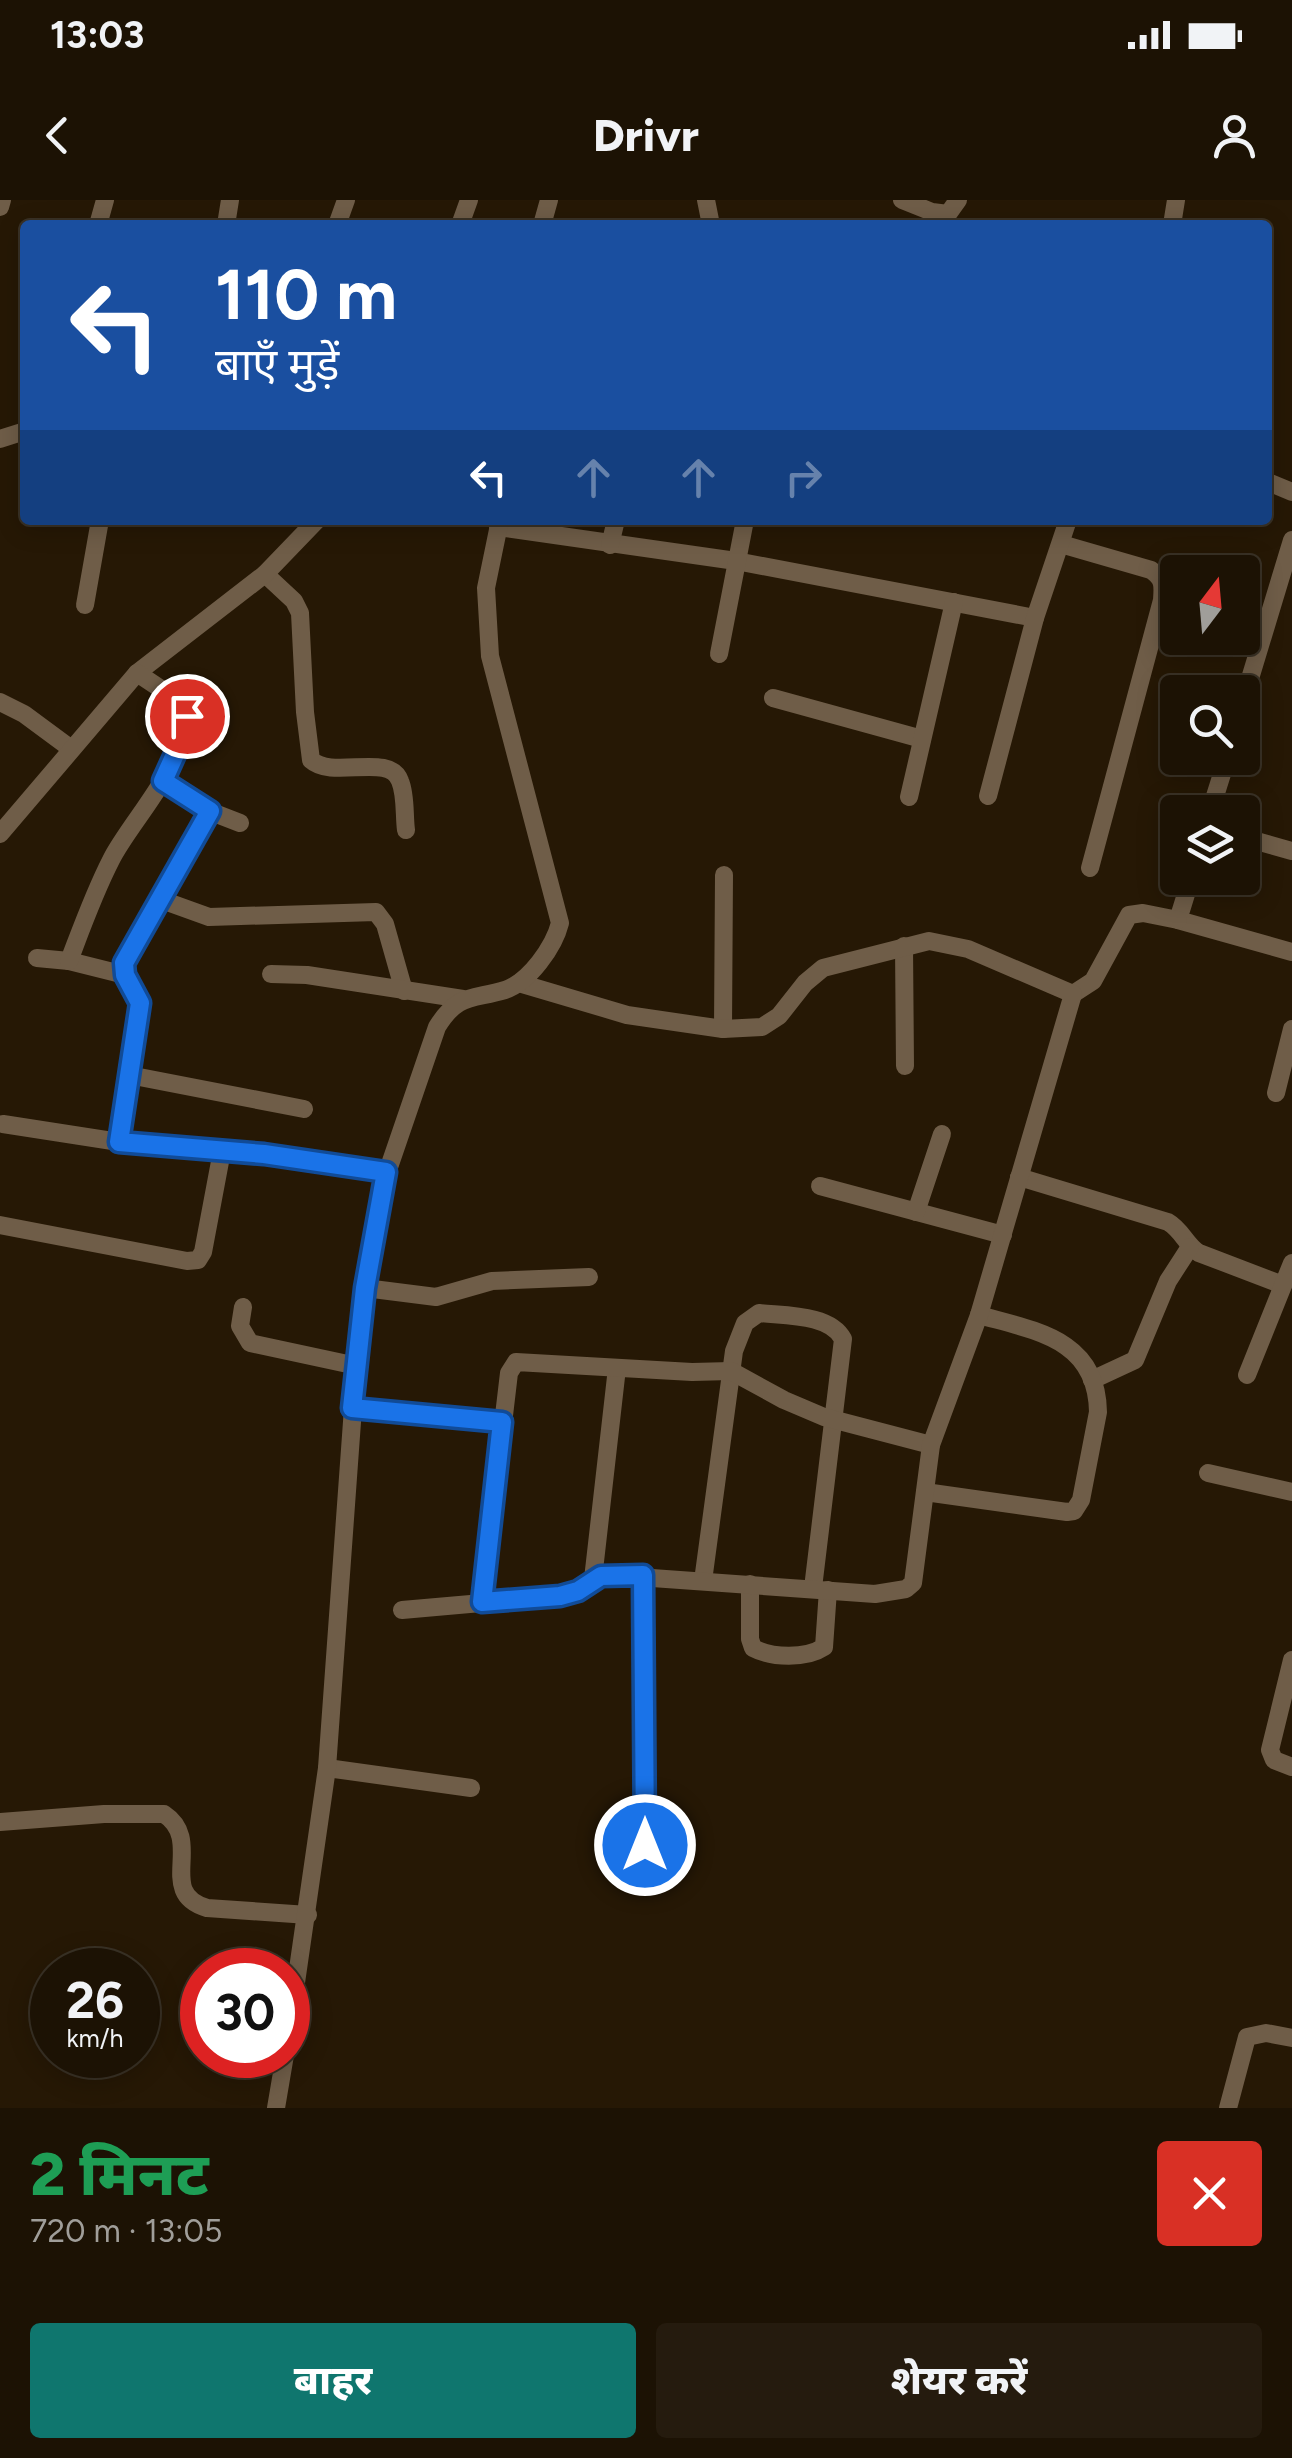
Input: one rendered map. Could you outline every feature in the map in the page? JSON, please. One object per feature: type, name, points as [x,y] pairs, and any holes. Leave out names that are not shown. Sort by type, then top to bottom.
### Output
[{"type":"street","points":[[0,207],[2,200]]},
{"type":"street","points":[[902,200],[948,214],[958,200]]},
{"type":"street","points":[[85,605],[99,525]]},
{"type":"street","points":[[0,834],[137,673],[265,574],[312,525]]},
{"type":"street","points":[[303,1948],[327,1768],[352,1408],[365,1288],[386,1172],[437,1027],[451,1006],[519,983],[556,936],[560,923],[490,656],[486,588],[499,525]]},
{"type":"street","points":[[504,525],[610,545],[736,561],[1035,618]]},
{"type":"street","points":[[610,545],[615,525]]},
{"type":"street","points":[[719,654],[744,525]]},
{"type":"street","points":[[988,796],[1035,618],[1067,525]]},
{"type":"street","points":[[1251,675],[1292,540]]},
{"type":"street","points":[[1061,544],[1152,570],[1163,584],[1162,600],[1090,868]]},
{"type":"street","points":[[265,574],[294,601],[300,613],[304,712],[311,760],[323,767],[382,767],[395,773],[401,783],[406,830]]},
{"type":"street","points":[[909,797],[954,602]]},
{"type":"street","points":[[69,961],[114,854],[163,781],[187,728],[182,703],[137,673]]},
{"type":"street","points":[[773,698],[922,739]]},
{"type":"street","points":[[0,702],[24,714],[70,748]]},
{"type":"street","points":[[163,781],[210,811],[240,824]]},
{"type":"street","points":[[119,1142],[140,1003],[125,975],[126,954],[210,811]]},
{"type":"street","points":[[1260,842],[1292,851]]},
{"type":"street","points":[[723,1029],[724,875]]},
{"type":"street","points":[[1178,920],[1186,895]]},
{"type":"street","points":[[159,899],[209,917],[376,912],[385,924],[404,991]]},
{"type":"street","points":[[402,1610],[560,1596],[610,1575],[875,1594],[906,1589],[912,1583],[931,1446],[979,1315],[1073,994],[1093,981],[1129,914],[1178,920],[1292,952]]},
{"type":"street","points":[[519,983],[627,1015],[723,1029],[762,1027],[779,1016],[804,984],[823,968],[929,941],[968,949],[1073,994]]},
{"type":"street","points":[[904,946],[905,1066]]},
{"type":"street","points":[[37,958],[69,961],[125,975]]},
{"type":"street","points":[[271,974],[463,999]]},
{"type":"street","points":[[1276,1093],[1292,1029]]},
{"type":"street","points":[[129,1075],[304,1109]]},
{"type":"street","points":[[3,1124],[119,1142],[222,1150],[386,1172]]},
{"type":"street","points":[[916,1212],[942,1134]]},
{"type":"street","points":[[0,1226],[198,1260],[203,1252],[222,1150]]},
{"type":"street","points":[[1019,1177],[1168,1222],[1177,1227],[1190,1247],[1283,1285]]},
{"type":"street","points":[[820,1186],[1003,1235]]},
{"type":"street","points":[[1092,1380],[1134,1360],[1168,1281],[1190,1247]]},
{"type":"street","points":[[1247,1376],[1292,1263]]},
{"type":"street","points":[[365,1288],[436,1297],[492,1281],[588,1278]]},
{"type":"street","points":[[243,1307],[240,1326],[250,1343],[357,1366]]},
{"type":"street","points":[[702,1581],[734,1351],[750,1316],[759,1313],[827,1324],[838,1330],[842,1340],[821,1589],[824,1647],[812,1653],[769,1654],[753,1648],[750,1584]]},
{"type":"street","points":[[925,1492],[1067,1512],[1074,1511],[1081,1500],[1098,1412],[1092,1380],[1079,1354],[1040,1332],[979,1315]]},
{"type":"street","points":[[482,1602],[502,1422],[509,1373],[516,1362],[731,1371],[784,1400],[834,1420],[931,1446]]},
{"type":"street","points":[[593,1579],[616,1368]]},
{"type":"street","points":[[352,1408],[502,1422]]},
{"type":"street","points":[[1208,1474],[1292,1492]]},
{"type":"street","points":[[643,1575],[645,1845]]},
{"type":"street","points":[[1292,1660],[1270,1750],[1274,1760],[1292,1767]]},
{"type":"street","points":[[327,1768],[471,1788]]},
{"type":"street","points":[[0,1822],[164,1814],[179,1826],[182,1835],[186,1899],[207,1908],[308,1915]]},
{"type":"street","points":[[1228,2108],[1247,2038],[1266,2033],[1292,2038]]},
{"type":"street","points":[[276,2108],[281,2078]]},
{"type":"route","points":[[187,716],[187,728],[163,781],[210,811],[126,954],[125,975],[140,1003],[119,1142],[264,1154],[386,1172],[365,1288],[352,1408],[502,1422],[482,1602],[560,1596],[578,1591],[601,1576],[643,1575],[645,1845]]}]
